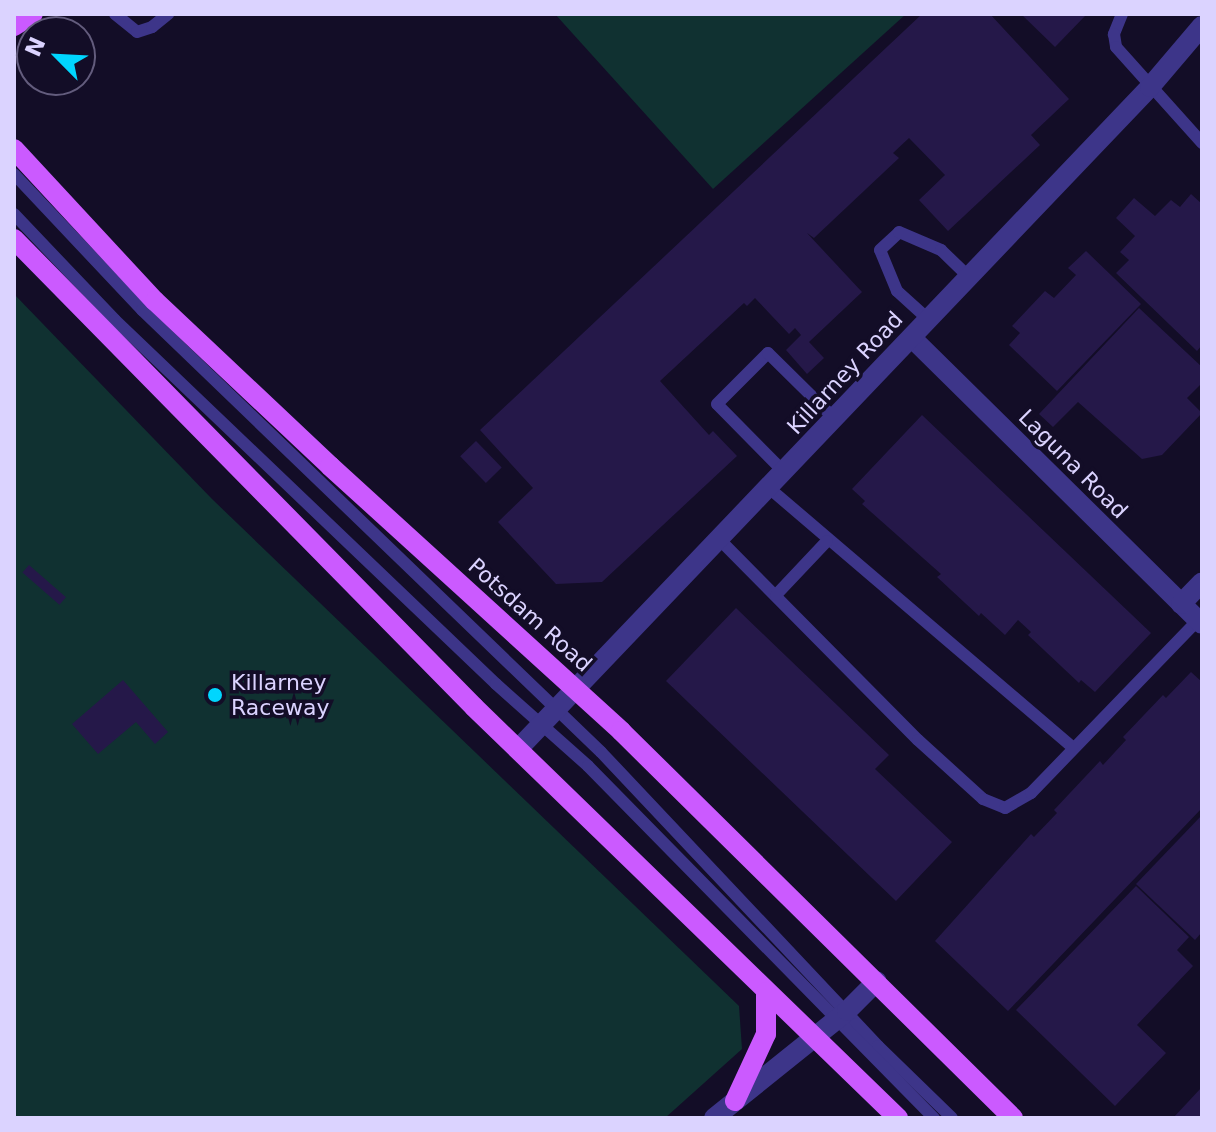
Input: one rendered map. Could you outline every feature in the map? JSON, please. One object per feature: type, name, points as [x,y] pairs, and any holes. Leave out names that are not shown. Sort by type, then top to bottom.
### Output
[{"type":"main road","points":[[14,26],[33,14]]},
{"type":"main road","name":"Potsdam Road","points":[[14,149],[166,311],[330,466],[576,689],[877,981],[1013,1118]]},
{"type":"main road","points":[[14,239],[116,347],[519,748],[898,1118]]},
{"type":"main road","points":[[735,1101],[766,1034],[766,992]]},
{"type":"street","name":"Killarney Road","points":[[519,748],[1150,87],[1202,26]]},
{"type":"street","name":"Laguna Road","points":[[912,338],[1200,622]]},
{"type":"street","points":[[1181,604],[1202,582]]},
{"type":"street","points":[[714,1118],[841,1015],[877,981]]},
{"type":"lane","points":[[115,14],[131,29],[144,32],[168,14]]},
{"type":"lane","points":[[1122,14],[1114,34],[1116,47],[1202,143]]},
{"type":"lane","points":[[14,174],[142,310],[557,710],[934,1118]]},
{"type":"lane","points":[[14,214],[115,320],[541,726],[588,766],[841,1015],[952,1118]]},
{"type":"lane","points":[[929,320],[897,291],[880,250],[899,232],[941,250],[969,277]]},
{"type":"lane","points":[[784,472],[717,404],[768,353],[835,419]]},
{"type":"lane","points":[[769,488],[827,541],[1073,748]]},
{"type":"lane","points":[[720,540],[918,740],[995,806],[1014,806],[1200,622]]},
{"type":"lane","points":[[776,595],[827,541]]},
{"type":"green space","points":[[555,14],[906,14],[713,189]]},
{"type":"green space","name":"Killarney Raceway","points":[[14,294],[212,499],[739,1006],[742,1049],[665,1118],[14,1118]]},
{"type":"building","points":[[922,14],[990,14],[1069,99],[1031,135],[1040,145],[948,231],[919,200],[945,175],[909,138],[893,153],[899,158],[814,238],[807,233],[862,292],[809,342],[824,358],[807,374],[786,350],[801,335],[795,328],[789,334],[755,298],[747,306],[744,303],[660,381],[709,435],[713,431],[737,456],[602,582],[556,584],[498,522],[533,488],[480,430]]},
{"type":"building","points":[[1021,14],[1087,14],[1055,47]]},
{"type":"building","points":[[1191,194],[1202,204],[1202,345],[1197,351],[1116,273],[1129,260],[1120,252],[1135,236],[1116,218],[1134,198],[1155,216],[1171,200],[1180,207]]},
{"type":"building","points":[[1086,251],[1141,304],[1057,391],[1009,345],[1020,333],[1012,326],[1045,291],[1054,298],[1076,275],[1068,268]]},
{"type":"building","points":[[1139,308],[1202,367],[1202,383],[1187,398],[1202,413],[1162,455],[1142,459],[1078,402],[1053,427],[1039,414]]},
{"type":"building","points":[[922,415],[1151,633],[1095,692],[1081,680],[1079,683],[1028,635],[1031,632],[1018,620],[1005,635],[981,613],[979,616],[937,577],[941,574],[862,504],[865,501],[852,489]]},
{"type":"building","points":[[476,441],[502,468],[486,483],[460,456]]},
{"type":"building","points":[[29,565],[66,597],[59,605],[22,573]]},
{"type":"building","points":[[736,608],[889,755],[875,769],[952,842],[896,901],[666,681]]},
{"type":"building","points":[[1191,672],[1202,682],[1202,808],[1008,1011],[935,941],[1031,834],[1034,837],[1057,813],[1054,810],[1100,761],[1103,765],[1126,740],[1123,737],[1163,695],[1166,698]]},
{"type":"building","points":[[123,680],[168,732],[155,744],[136,722],[98,754],[72,724]]},
{"type":"building","points":[[1202,815],[1202,932],[1195,940],[1136,884]]},
{"type":"building","points":[[1136,886],[1189,937],[1177,950],[1193,966],[1137,1025],[1166,1053],[1115,1106],[1016,1010]]},
{"type":"building","points":[[1202,1087],[1202,1118],[1173,1118]]},
{"type":"place","name":"Killarney Raceway","points":[[215,695]]}]
